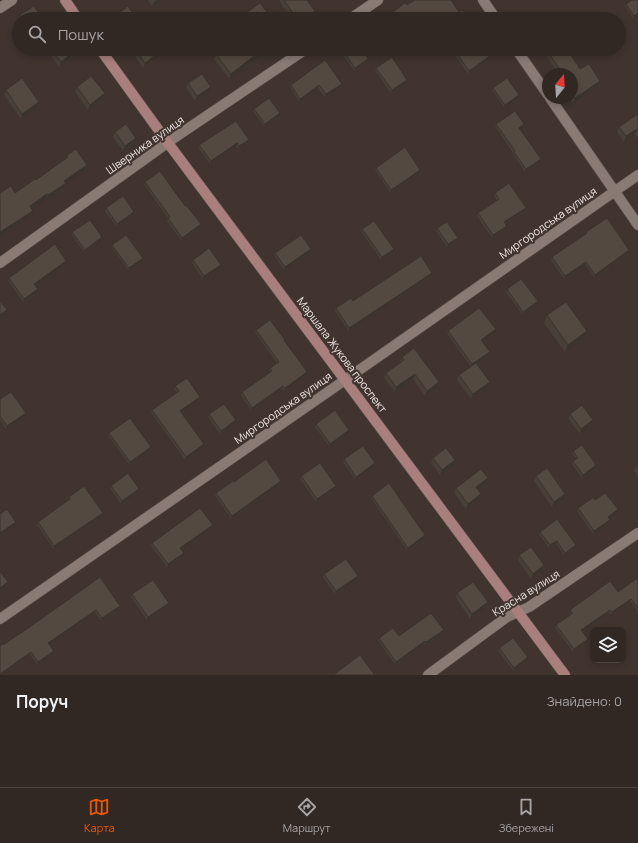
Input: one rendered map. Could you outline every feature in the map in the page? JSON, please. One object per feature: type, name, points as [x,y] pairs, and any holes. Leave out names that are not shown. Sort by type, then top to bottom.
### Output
[{"type":"street","points":[[0,8],[12,0]]},
{"type":"street","points":[[65,0],[73,12]]},
{"type":"street","points":[[360,12],[378,0]]},
{"type":"street","points":[[483,0],[491,12]]},
{"type":"street","name":"Маршала Жукова проспект","points":[[105,56],[168,143],[565,675]]},
{"type":"street","name":"Шверника вулиця","points":[[0,263],[168,143],[296,56]]},
{"type":"street","points":[[521,56],[542,86]]},
{"type":"street","points":[[554,104],[638,225]]},
{"type":"street","name":"Миргородська вулиця","points":[[0,619],[638,175]]},
{"type":"street","name":"Красна вулиця","points":[[428,675],[507,617],[529,608],[638,533]]},
{"type":"building","points":[[284,0],[307,0],[315,11],[314,12],[292,12]]},
{"type":"building","points":[[415,0],[451,0],[459,12],[393,12],[405,3],[407,5]]},
{"type":"building","points":[[632,0],[638,0],[638,13],[634,16],[626,4]]},
{"type":"building","points":[[260,3],[267,12],[248,12]]},
{"type":"building","points":[[34,6],[38,12],[25,12]]},
{"type":"building","points":[[128,6],[132,12],[120,12]]},
{"type":"building","points":[[56,56],[69,56],[61,62]]},
{"type":"building","points":[[140,56],[154,56],[145,63]]},
{"type":"building","points":[[218,56],[254,56],[231,74]]},
{"type":"building","points":[[347,56],[366,56],[368,59],[355,68]]},
{"type":"building","points":[[459,56],[490,56],[469,71]]},
{"type":"building","points":[[551,56],[572,56],[580,69],[589,64],[600,81],[578,96],[578,68],[559,68]]},
{"type":"building","points":[[392,57],[407,80],[392,90],[376,68]]},
{"type":"building","points":[[325,60],[342,84],[326,94],[319,85],[300,99],[291,85]]},
{"type":"building","points":[[202,74],[211,87],[197,96],[188,83]]},
{"type":"building","points":[[91,76],[105,93],[90,105],[77,87]]},
{"type":"building","points":[[22,78],[39,102],[22,114],[6,90]]},
{"type":"building","points":[[507,78],[519,95],[505,105],[493,88]]},
{"type":"building","points":[[269,98],[280,113],[265,124],[254,109]]},
{"type":"building","points":[[515,111],[524,124],[519,128],[541,159],[526,169],[496,124]]},
{"type":"building","points":[[638,114],[638,130],[637,129],[626,136],[619,127]]},
{"type":"building","points":[[236,121],[249,140],[239,146],[237,143],[211,161],[199,145]]},
{"type":"building","points":[[126,124],[136,138],[125,146],[115,132]]},
{"type":"building","points":[[405,147],[420,170],[391,190],[376,168]]},
{"type":"building","points":[[76,149],[87,165],[64,181],[66,183],[30,206],[33,211],[0,232],[0,193],[11,186],[15,193],[68,157],[66,156]]},
{"type":"building","points":[[160,171],[185,206],[186,205],[201,224],[182,238],[168,218],[170,217],[145,182]]},
{"type":"building","points":[[509,183],[526,208],[504,222],[507,226],[493,235],[478,213],[499,199],[495,193]]},
{"type":"building","points":[[123,196],[134,212],[117,224],[106,208]]},
{"type":"building","points":[[607,218],[629,250],[595,275],[586,262],[565,276],[552,257]]},
{"type":"building","points":[[90,220],[102,237],[85,250],[72,232]]},
{"type":"building","points":[[374,221],[394,249],[382,257],[362,229]]},
{"type":"building","points":[[447,222],[458,238],[448,244],[437,228]]},
{"type":"building","points":[[126,235],[143,258],[129,268],[112,245]]},
{"type":"building","points":[[301,235],[311,249],[285,267],[275,253]]},
{"type":"building","points":[[55,244],[66,261],[34,284],[38,289],[24,299],[9,278]]},
{"type":"building","points":[[209,248],[221,265],[204,276],[193,260]]},
{"type":"building","points":[[421,256],[432,273],[349,328],[336,308],[351,298],[353,301]]},
{"type":"building","points":[[521,279],[538,301],[523,312],[507,289]]},
{"type":"building","points":[[0,301],[7,310],[0,315]]},
{"type":"building","points":[[566,302],[587,331],[568,345],[547,315]]},
{"type":"building","points":[[479,308],[496,329],[481,340],[490,352],[472,364],[448,331]]},
{"type":"building","points":[[270,320],[307,372],[285,388],[283,386],[252,408],[242,392],[272,371],[270,368],[279,362],[256,330]]},
{"type":"building","points":[[414,348],[439,382],[427,391],[415,374],[396,387],[386,373],[404,360],[402,357]]},
{"type":"building","points":[[476,363],[490,382],[473,394],[459,375]]},
{"type":"building","points":[[187,378],[200,397],[180,411],[204,444],[186,457],[152,410],[179,391],[175,386]]},
{"type":"building","points":[[11,392],[26,413],[7,426],[0,416],[0,399]]},
{"type":"building","points":[[224,404],[236,420],[221,431],[209,414]]},
{"type":"building","points":[[582,405],[593,420],[581,429],[570,414]]},
{"type":"building","points":[[335,410],[349,430],[330,444],[316,424]]},
{"type":"building","points":[[130,418],[151,447],[130,462],[109,433]]},
{"type":"building","points":[[582,445],[596,465],[583,475],[573,461],[578,458],[573,451]]},
{"type":"building","points":[[363,446],[375,463],[356,477],[344,459]]},
{"type":"building","points":[[446,448],[455,460],[442,470],[433,458]]},
{"type":"building","points":[[266,459],[281,481],[232,516],[216,493]]},
{"type":"building","points":[[320,463],[336,486],[317,499],[301,476]]},
{"type":"building","points":[[547,468],[565,494],[554,502],[536,476]]},
{"type":"building","points":[[481,469],[488,478],[476,487],[481,494],[468,504],[456,488]]},
{"type":"building","points":[[128,473],[139,489],[122,501],[111,486]]},
{"type":"building","points":[[389,483],[425,535],[408,548],[372,496]]},
{"type":"building","points":[[84,486],[103,513],[54,546],[38,522],[70,499],[69,497]]},
{"type":"building","points":[[605,493],[618,509],[608,517],[610,520],[594,531],[578,508],[594,497],[595,500]]},
{"type":"building","points":[[200,508],[213,525],[180,548],[184,553],[168,564],[152,543]]},
{"type":"building","points":[[7,509],[16,522],[0,533],[0,514]]},
{"type":"building","points":[[557,519],[576,545],[565,553],[557,541],[550,545],[540,532]]},
{"type":"building","points":[[531,547],[544,565],[533,574],[519,555]]},
{"type":"building","points":[[346,559],[358,576],[336,591],[324,574]]},
{"type":"building","points":[[0,571],[8,582],[0,588]]},
{"type":"building","points":[[100,577],[120,606],[102,618],[96,610],[48,643],[54,651],[38,662],[31,652],[0,674],[0,646],[2,644],[3,645],[34,624]]},
{"type":"building","points":[[636,579],[638,581],[638,608],[631,599],[612,612],[610,610],[581,630],[588,639],[574,649],[556,625],[573,613],[570,610],[610,581],[618,592]]},
{"type":"building","points":[[153,580],[169,603],[148,617],[132,594]]},
{"type":"building","points":[[473,582],[488,602],[472,614],[457,593]]},
{"type":"building","points":[[431,613],[444,630],[426,642],[425,641],[396,662],[379,638],[393,628],[399,636]]},
{"type":"building","points":[[513,638],[528,657],[514,668],[499,648]]},
{"type":"building","points":[[360,655],[374,674],[373,675],[333,675]]}]
